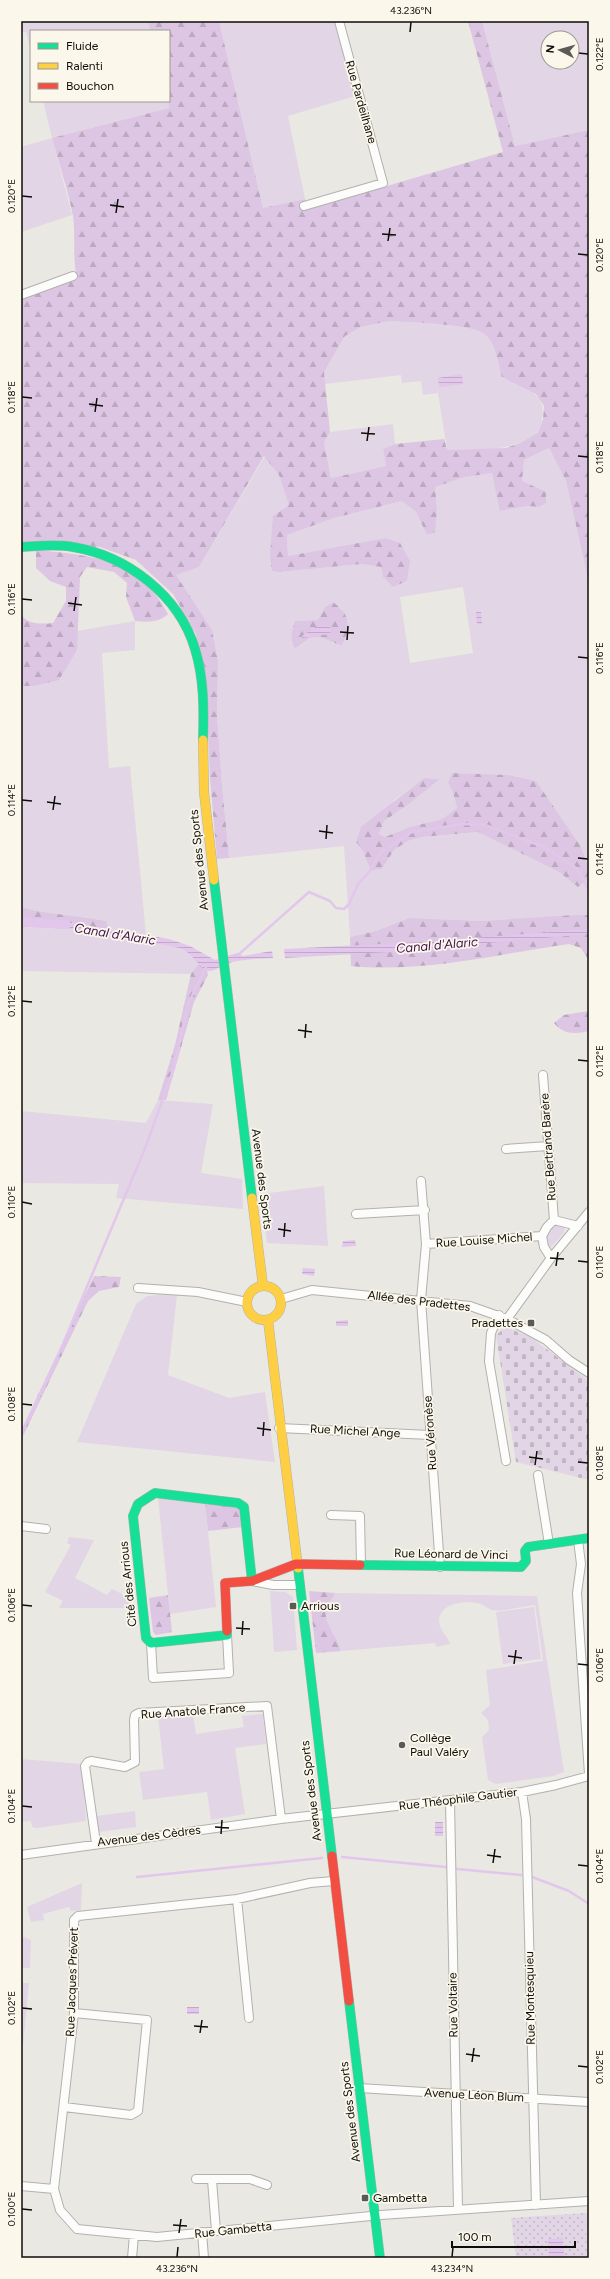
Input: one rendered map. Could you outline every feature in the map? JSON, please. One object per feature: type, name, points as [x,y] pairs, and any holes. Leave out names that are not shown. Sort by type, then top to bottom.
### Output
[{"type":"main road","name":"Avenue des Sports","points":[[21,547],[48,544],[66,545],[100,553],[123,562],[144,576],[163,594],[188,630],[196,651],[201,679],[204,789],[263,1286]]},
{"type":"main road","points":[[263,1286],[272,1288],[281,1299],[280,1311],[276,1316],[268,1320],[253,1317],[247,1308],[250,1293],[263,1286]]},
{"type":"main road","name":"Avenue des Sports","points":[[268,1320],[279,1428],[380,2258]]},
{"type":"main road","name":"Cité des Arrious","points":[[151,1643],[146,1638],[133,1516],[138,1504],[155,1493],[238,1503],[244,1507],[252,1581]]},
{"type":"main road","name":"Rue Léonard de Vinci","points":[[296,1564],[521,1567],[526,1561],[525,1551],[528,1547],[589,1538]]},
{"type":"main road","points":[[151,1643],[227,1635],[225,1583],[252,1581],[296,1564]]},
{"type":"street","name":"Rue Pardeilhane","points":[[304,206],[382,184],[339,21]]},
{"type":"street","points":[[21,296],[72,276]]},
{"type":"street","name":"Rue Bertrand Barère","points":[[543,1075],[554,1220]]},
{"type":"street","points":[[506,1149],[548,1146]]},
{"type":"street","name":"Rue Véronèse","points":[[421,1181],[426,1244],[421,1300],[440,1567]]},
{"type":"street","points":[[356,1214],[424,1210]]},
{"type":"street","points":[[507,1318],[551,1258],[589,1212]]},
{"type":"street","points":[[542,1236],[546,1227],[554,1220],[578,1226]]},
{"type":"street","name":"Rue Louise Michel","points":[[426,1244],[542,1236],[544,1248],[551,1258]]},
{"type":"street","points":[[138,1288],[198,1292],[247,1302]]},
{"type":"street","name":"Allée des Pradettes","points":[[281,1299],[312,1290],[470,1306],[507,1318],[546,1340],[569,1360],[589,1372]]},
{"type":"street","points":[[498,1316],[491,1333],[488,1361],[506,1461]]},
{"type":"street","name":"Rue Michel Ange","points":[[279,1428],[430,1436]]},
{"type":"street","points":[[538,1475],[549,1544]]},
{"type":"street","points":[[332,1515],[360,1516],[361,1565]]},
{"type":"street","points":[[21,1526],[46,1529]]},
{"type":"street","points":[[578,1540],[581,1564],[576,1593],[589,1775]]},
{"type":"street","points":[[252,1581],[273,1585],[298,1585]]},
{"type":"street","points":[[151,1643],[153,1678],[229,1673],[227,1635]]},
{"type":"street","name":"Rue Anatole France","points":[[96,1843],[85,1766],[91,1761],[125,1767],[135,1762],[134,1720],[136,1715],[139,1713],[267,1706],[281,1819]]},
{"type":"street","name":"Rue Théophile Gautier","points":[[326,1814],[522,1792],[556,1785],[589,1775]]},
{"type":"street","name":"Rue Montesquieu","points":[[522,1792],[526,1819],[532,2098],[536,2205]]},
{"type":"street","name":"Rue Voltaire","points":[[450,1801],[458,2209]]},
{"type":"street","name":"Avenue des Cèdres","points":[[21,1855],[96,1843],[326,1814]]},
{"type":"street","name":"Rue Jacques Prévert","points":[[54,2189],[74,2013],[74,1920],[78,1916],[237,1899],[310,1883],[334,1881]]},
{"type":"street","points":[[237,1899],[249,2018]]},
{"type":"street","points":[[64,2107],[131,2115],[138,2111],[147,2020],[74,2013]]},
{"type":"street","name":"Avenue Léon Blum","points":[[360,2088],[589,2102]]},
{"type":"street","points":[[196,2179],[250,2179],[267,2185]]},
{"type":"street","points":[[212,2180],[216,2231]]},
{"type":"street","points":[[21,2186],[54,2189]]},
{"type":"street","name":"Rue Gambetta","points":[[54,2189],[60,2210],[76,2229],[157,2238],[202,2232],[375,2216],[589,2201]]},
{"type":"street","points":[[202,2232],[204,2258]]},
{"type":"street","points":[[132,2258],[134,2235]]},
{"type":"green space","points":[[21,21],[148,21],[150,30],[30,30],[30,48],[26,32],[21,33]]},
{"type":"green space","points":[[148,21],[219,21],[263,208],[305,199],[308,209],[503,152],[468,21],[482,21],[515,146],[589,130],[589,583],[566,481],[549,448],[524,460],[522,481],[546,492],[546,503],[539,507],[528,506],[500,511],[492,473],[465,477],[435,487],[437,509],[435,532],[427,535],[416,512],[402,501],[334,518],[287,535],[288,556],[385,538],[400,543],[410,561],[407,581],[393,587],[383,577],[381,567],[361,564],[280,572],[272,571],[270,556],[273,516],[289,505],[279,475],[264,456],[199,567],[176,575],[212,630],[218,661],[217,714],[229,858],[217,859],[210,779],[207,709],[196,634],[173,594],[136,560],[100,547],[21,544],[21,300],[77,278],[73,216],[52,138],[169,108],[170,30],[150,30]],"holes":[[[389,321],[465,327],[483,333],[494,347],[502,377],[536,394],[544,406],[543,419],[538,433],[520,443],[506,448],[447,450],[444,439],[395,444],[383,449],[386,466],[331,478],[324,442],[330,432],[324,372],[345,336],[361,327]]]},
{"type":"green space","points":[[219,21],[340,21],[362,94],[288,116],[305,199],[263,208]]},
{"type":"green space","points":[[482,21],[589,21],[589,130],[515,146]]},
{"type":"green space","points":[[43,102],[168,102],[169,108],[52,138]]},
{"type":"green space","points":[[52,138],[72,215],[21,232],[21,147]]},
{"type":"green space","points":[[389,321],[465,327],[483,333],[494,347],[502,377],[531,391],[541,402],[543,410],[542,421],[538,434],[515,444],[494,449],[447,450],[438,393],[423,395],[421,381],[402,383],[401,375],[325,384],[324,372],[345,336],[361,327]]},
{"type":"green space","points":[[393,424],[395,444],[383,449],[386,466],[331,478],[324,442],[330,432]]},
{"type":"green space","points":[[549,448],[566,481],[589,583],[589,868],[589,915],[482,921],[409,918],[376,931],[350,937],[344,846],[229,858],[217,714],[218,661],[212,630],[175,575],[199,567],[265,456],[279,475],[290,505],[280,572],[361,564],[381,567],[383,577],[393,587],[407,581],[409,561],[385,538],[288,556],[287,535],[334,518],[402,501],[416,512],[427,535],[437,509],[435,487],[465,477],[492,473],[501,511],[528,506],[539,507],[521,481],[524,460]],"holes":[[[463,587],[473,653],[410,663],[400,597]],[[333,602],[341,608],[347,620],[334,644],[320,637],[313,638],[300,646],[292,643],[292,630],[295,621],[318,620],[325,607]],[[452,773],[509,775],[536,781],[580,845],[589,868],[587,880],[578,887],[559,872],[479,832],[422,837],[408,841],[394,850],[382,869],[368,864],[365,850],[394,800],[424,778],[440,779],[409,804],[384,821],[379,834],[385,837],[410,827],[442,819],[457,808],[453,792],[448,783]]]},
{"type":"green space","points":[[36,550],[76,554],[112,563],[128,571],[143,582],[157,596],[168,614],[161,619],[149,622],[135,621],[126,597],[127,583],[114,572],[87,567],[80,577],[77,650],[59,680],[34,686],[21,686],[21,614],[24,618],[31,622],[53,623],[66,601],[66,587],[50,581],[36,568]]},
{"type":"green space","points":[[333,602],[343,611],[346,616],[348,626],[342,645],[323,638],[315,637],[295,648],[292,641],[292,631],[295,621],[318,620],[325,607]]},
{"type":"green space","points":[[135,621],[135,650],[102,653],[109,768],[130,766],[146,935],[109,929],[106,921],[42,912],[21,907],[21,686],[34,686],[77,650],[77,631]]},
{"type":"green space","points":[[452,773],[509,775],[536,781],[580,845],[589,868],[587,880],[578,887],[559,872],[478,832],[422,837],[408,841],[394,850],[382,869],[372,870],[362,849],[356,842],[361,827],[424,778],[440,779],[409,804],[384,821],[379,834],[385,837],[410,827],[442,819],[457,808],[453,792],[448,783]]},
{"type":"green space","points":[[21,907],[42,912],[106,921],[109,929],[56,921],[55,928],[21,927]]},
{"type":"green space","points":[[589,915],[589,961],[581,948],[569,944],[434,965],[406,967],[351,966],[350,937],[376,931],[409,918],[482,921]]},
{"type":"green space","points":[[21,927],[77,930],[180,948],[190,952],[199,963],[191,974],[21,971]]},
{"type":"green space","points":[[199,963],[207,970],[208,975],[194,1002],[166,1100],[158,1100],[175,1045],[191,974]]},
{"type":"green space","points":[[589,1011],[589,1031],[570,1033],[562,1030],[554,1023],[564,1015]]},
{"type":"green space","points":[[158,1100],[213,1104],[201,1173],[242,1179],[243,1209],[116,1198],[119,1184],[21,1183],[21,1111],[146,1123]]},
{"type":"green space","points":[[324,1186],[328,1246],[267,1243],[261,1194]]},
{"type":"green space","points":[[555,1224],[566,1225],[563,1234],[549,1249],[545,1239],[546,1232]]},
{"type":"green space","points":[[94,1276],[121,1277],[119,1287],[99,1291],[88,1301],[23,1436],[21,1435],[21,1431]]},
{"type":"green space","points":[[164,1294],[177,1295],[168,1375],[229,1398],[265,1392],[275,1462],[77,1442],[136,1304],[147,1296]]},
{"type":"green space","points":[[506,1327],[532,1338],[589,1381],[589,1480],[516,1462],[496,1335]]},
{"type":"green space","points":[[158,1498],[205,1503],[216,1607],[170,1614]]},
{"type":"green space","points":[[205,1503],[239,1508],[243,1527],[208,1531]]},
{"type":"green space","points":[[69,1537],[94,1540],[75,1578],[107,1595],[112,1589],[132,1599],[128,1608],[59,1608],[63,1601],[45,1592],[71,1545],[67,1543]]},
{"type":"green space","points":[[270,1591],[285,1592],[293,1597],[297,1650],[274,1652]]},
{"type":"green space","points":[[309,1591],[335,1593],[334,1597],[328,1603],[326,1617],[341,1651],[316,1653]]},
{"type":"green space","points":[[335,1593],[537,1596],[564,1772],[553,1776],[496,1784],[488,1780],[482,1737],[489,1730],[488,1720],[481,1713],[490,1705],[486,1670],[543,1661],[535,1605],[507,1610],[496,1610],[469,1602],[456,1604],[444,1609],[439,1620],[440,1627],[450,1644],[436,1647],[435,1643],[341,1651],[326,1617],[328,1603],[334,1597]]},
{"type":"green space","points":[[168,1595],[172,1632],[156,1635],[153,1632],[149,1598]]},
{"type":"green space","points":[[534,1607],[541,1659],[503,1664],[496,1612]]},
{"type":"green space","points":[[263,1714],[266,1744],[235,1748],[245,1814],[211,1820],[207,1792],[143,1800],[139,1772],[164,1769],[158,1717],[193,1715],[196,1734],[244,1727],[242,1716]]},
{"type":"green space","points":[[21,1759],[82,1764],[86,1821],[37,1828],[32,1827],[31,1821],[21,1822]]},
{"type":"green space","points":[[135,1811],[136,1827],[98,1832],[96,1816]]},
{"type":"green space","points":[[82,1883],[81,1910],[71,1911],[69,1907],[43,1914],[44,1920],[31,1922],[27,1907]]},
{"type":"green space","points":[[24,1937],[31,1940],[30,1968],[21,1968],[21,1938]]},
{"type":"green space","points":[[21,1983],[29,1983],[23,2045],[21,2045]]},
{"type":"green space","points":[[585,2213],[589,2213],[589,2258],[587,2258]]},
{"type":"green space","points":[[585,2213],[587,2258],[516,2258],[511,2218]]},
{"type":"water","points":[[462,374],[463,384],[439,387],[438,378]]},
{"type":"water","points":[[476,612],[481,612],[482,624],[477,624]]},
{"type":"water","points":[[327,625],[331,628],[330,634],[302,638],[302,636],[317,626]]},
{"type":"water","points":[[55,921],[169,939],[190,946],[215,960],[237,953],[243,956],[272,951],[273,958],[235,962],[223,965],[213,971],[208,971],[180,948],[78,930],[55,928]]},
{"type":"water","points":[[589,929],[589,934],[389,952],[285,958],[284,949],[420,942]]},
{"type":"water","points":[[355,1240],[356,1246],[342,1247],[343,1241]]},
{"type":"water","points":[[303,1268],[315,1269],[314,1276],[302,1274]]},
{"type":"water","points":[[348,1320],[348,1326],[336,1326],[336,1321]]},
{"type":"water","points":[[435,1822],[443,1822],[443,1836],[435,1836]]},
{"type":"water","points":[[187,2007],[199,2007],[199,2014],[187,2014]]},
{"type":"water","points":[[563,2238],[564,2258],[549,2258],[548,2239]]},
{"type":"waterway","points":[[238,955],[309,892],[330,901],[336,908],[344,909],[349,904],[358,884],[370,871],[380,853],[412,832],[462,824],[485,825],[544,847],[576,868],[589,890]]},
{"type":"waterway","name":"Canal d'Alaric","points":[[21,922],[66,925]]},
{"type":"waterway","points":[[21,1435],[60,1351],[146,1146],[174,1068],[188,1004],[206,967]]},
{"type":"waterway","points":[[342,1857],[446,1867]]},
{"type":"waterway","points":[[137,1877],[322,1858]]},
{"type":"waterway","points":[[457,1869],[521,1875]]},
{"type":"waterway","points":[[532,1877],[569,1891],[589,1904]]},
{"type":"traffic: fast","points":[[21,547],[60,546],[73,547],[93,552],[113,559],[131,569],[164,595],[177,612],[187,629],[198,660],[202,682],[203,740]]},
{"type":"traffic: fast","points":[[214,880],[252,1198]]},
{"type":"traffic: fast","points":[[227,1631],[227,1635],[151,1643],[146,1638],[133,1516],[138,1504],[155,1493],[238,1503],[244,1507],[252,1581]]},
{"type":"traffic: fast","points":[[360,1565],[521,1567],[526,1561],[525,1551],[528,1547],[589,1538]]},
{"type":"traffic: fast","points":[[298,1568],[332,1856]]},
{"type":"traffic: fast","points":[[349,2001],[380,2258]]},
{"type":"traffic: slow","points":[[203,740],[204,792],[214,880]]},
{"type":"traffic: slow","points":[[252,1198],[263,1286]]},
{"type":"traffic: slow","points":[[261,1286],[267,1286],[271,1287],[278,1293],[281,1303],[280,1310],[274,1317],[267,1320],[261,1320],[257,1319],[250,1313],[247,1306],[247,1300],[248,1296],[254,1289],[261,1286]]},
{"type":"traffic: slow","points":[[268,1320],[298,1568]]},
{"type":"traffic: jam","points":[[227,1631],[225,1583],[252,1581],[296,1564],[360,1565]]},
{"type":"traffic: jam","points":[[332,1856],[349,2001]]},
{"type":"place","name":"Pradettes","points":[[531,1323]]},
{"type":"place","name":"Arrious","points":[[293,1606]]},
{"type":"place","name":"Collège Paul Valéry","points":[[402,1745]]},
{"type":"place","name":"Gambetta","points":[[365,2198]]}]
